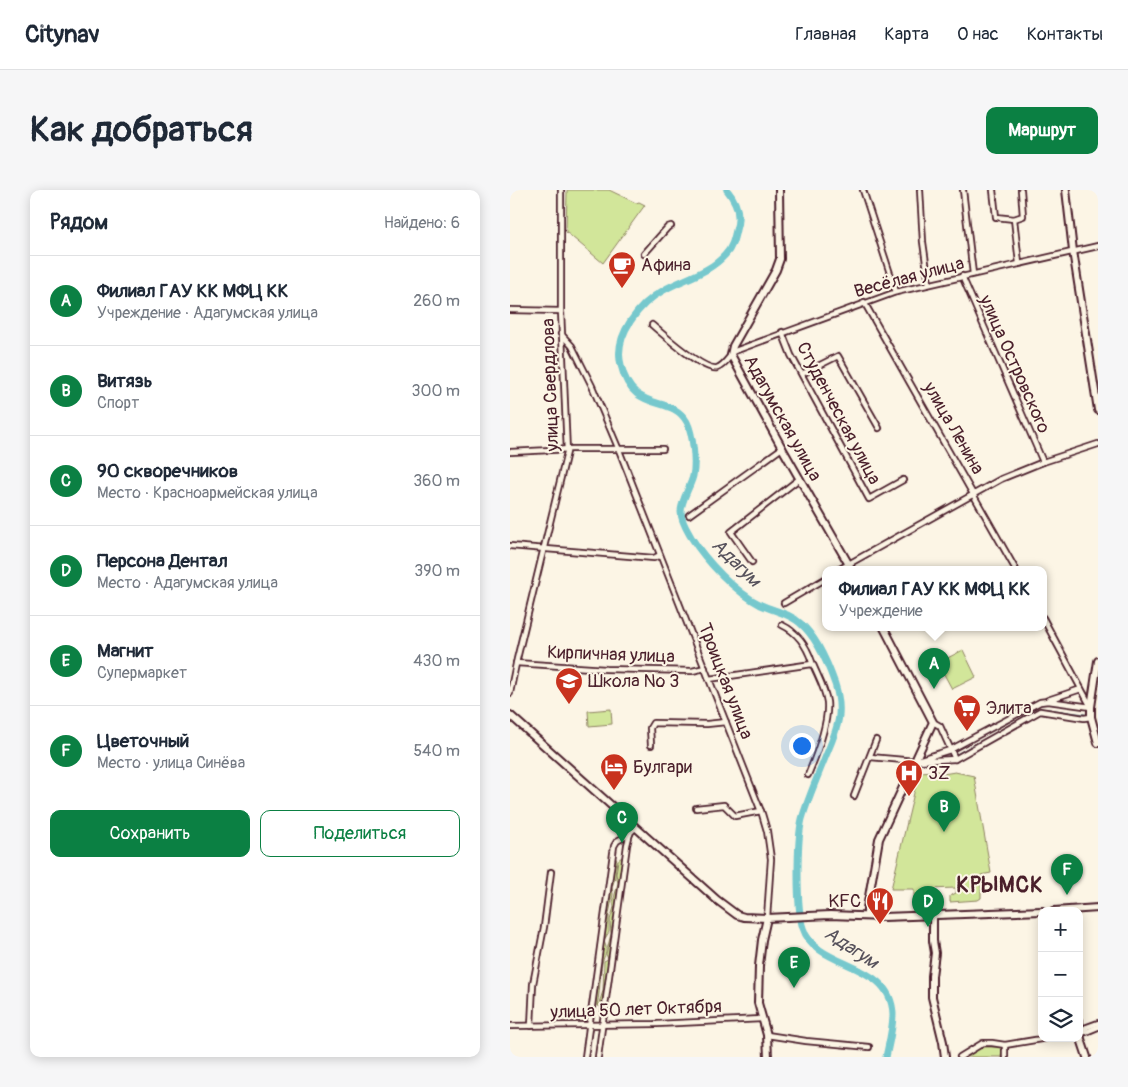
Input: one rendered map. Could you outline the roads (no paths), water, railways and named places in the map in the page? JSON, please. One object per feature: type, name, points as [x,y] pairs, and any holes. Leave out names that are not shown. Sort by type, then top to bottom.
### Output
[{"type":"main road","name":"Адагумская улица","points":[[779,190],[780,259],[776,270],[733,346],[732,354],[782,448],[849,566]]},
{"type":"main road","points":[[1066,190],[1073,251],[1098,410]]},
{"type":"main road","points":[[867,916],[879,839],[933,722],[886,631]]},
{"type":"main road","points":[[1098,661],[1091,712],[1098,743]]},
{"type":"main road","points":[[510,715],[732,912],[744,917],[934,915],[1038,911]]},
{"type":"main road","points":[[1083,909],[1098,908]]},
{"type":"main road","points":[[934,915],[933,941],[935,953],[932,997],[943,1042],[944,1057]]},
{"type":"main road","name":"Троицкая улица","points":[[767,918],[762,940],[758,976],[758,1004],[767,1035],[768,1057]]},
{"type":"main road","points":[[1082,1042],[1087,1057]]},
{"type":"street","name":"улица Свердлова","points":[[510,693],[567,450],[561,334],[560,190]]},
{"type":"street","points":[[863,190],[896,292]]},
{"type":"street","points":[[920,190],[923,242],[929,284]]},
{"type":"street","name":"улица Островского","points":[[963,190],[973,274]]},
{"type":"street","points":[[993,190],[996,217],[1014,219],[1023,216],[1021,190]]},
{"type":"street","points":[[1014,219],[1019,263]]},
{"type":"street","points":[[644,254],[668,227],[672,226]]},
{"type":"street","name":"Весёлая улица","points":[[652,325],[695,360],[713,368],[720,367],[732,354],[782,332],[864,302],[962,276],[1098,246]]},
{"type":"street","name":"улица Островского","points":[[962,276],[1043,462]]},
{"type":"street","name":"улица Ленина","points":[[864,302],[1014,566]]},
{"type":"street","points":[[510,310],[561,311]]},
{"type":"street","name":"Студенческая улица","points":[[782,332],[791,355],[869,499],[903,480]]},
{"type":"street","name":"Троицкая улица","points":[[561,334],[572,346],[592,386],[619,450],[761,811],[771,852],[767,918]]},
{"type":"street","points":[[802,374],[838,356],[879,428]]},
{"type":"street","points":[[852,566],[1001,479],[1043,462],[1098,444]]},
{"type":"street","points":[[690,515],[782,448]]},
{"type":"street","points":[[510,452],[662,449]]},
{"type":"street","points":[[752,562],[731,532],[799,478]]},
{"type":"street","points":[[510,546],[654,558],[660,555]]},
{"type":"street","points":[[784,603],[822,581]]},
{"type":"street","points":[[782,625],[801,641],[811,658],[826,696],[827,708],[822,736],[808,775]]},
{"type":"street","points":[[1047,625],[1091,712]]},
{"type":"street","name":"Кирпичная улица","points":[[516,663],[606,669],[692,671],[705,668]]},
{"type":"street","points":[[709,679],[812,664]]},
{"type":"street","points":[[915,761],[950,750],[1036,703],[1080,689]]},
{"type":"street","points":[[1045,701],[1091,712]]},
{"type":"street","points":[[870,757],[915,761],[955,759],[1040,711],[1084,718],[1091,712]]},
{"type":"street","points":[[651,746],[650,728],[653,723],[707,724],[726,722]]},
{"type":"street","points":[[933,722],[940,726],[955,759]]},
{"type":"street","points":[[854,796],[876,740]]},
{"type":"street","points":[[696,808],[725,805],[735,816],[761,811]]},
{"type":"street","points":[[585,1057],[614,846],[617,840],[630,834],[636,827]]},
{"type":"street","points":[[598,1057],[625,856],[630,834]]},
{"type":"street","points":[[531,1026],[533,980],[544,927],[551,872]]},
{"type":"street","name":"улица 50 лет Октября","points":[[510,1026],[589,1026],[762,1019]]},
{"type":"street","points":[[1083,1030],[1098,1023]]},
{"type":"street","points":[[1083,1032],[1098,1027]]},
{"type":"street","points":[[767,1035],[869,1047]]},
{"type":"street","points":[[961,1057],[983,1043],[1005,1045],[1038,1040]]},
{"type":"street","points":[[1005,1045],[1005,1057]]},
{"type":"waterway","name":"Адагум","points":[[727,190],[736,204],[738,214],[733,240],[729,249],[712,266],[664,290],[646,303],[630,321],[625,332],[621,342],[621,365],[627,381],[634,391],[643,398],[672,408],[680,413],[687,422],[692,441],[694,470],[692,481],[682,503],[681,515],[686,528],[697,546],[713,566],[741,592],[761,605],[781,612],[800,623],[812,636],[832,676],[838,695],[838,723],[802,819],[799,842],[799,905],[803,928],[811,942],[822,952],[867,974],[880,984],[889,997],[893,1019],[886,1057]]},
{"type":"waterway","points":[[958,753],[1041,708],[1085,714]]},
{"type":"place","name":"Афина","points":[[622,289]]},
{"type":"place","name":"Филиал ГАУ КК МФЦ КК","points":[[934,689]]},
{"type":"place","name":"Школа № 3","points":[[569,705]]},
{"type":"place","name":"Элита","points":[[967,732]]},
{"type":"place","name":"Булгари","points":[[614,791]]},
{"type":"place","name":"3Z","points":[[909,797]]},
{"type":"place","name":"Витязь","points":[[944,832]]},
{"type":"place","name":"90 скворечников","points":[[622,843]]},
{"type":"place","name":"Цветочный","points":[[1067,895]]},
{"type":"place","name":"KFC","points":[[880,925]]},
{"type":"place","name":"Персона Дентал","points":[[928,927]]},
{"type":"place","name":"Магнит","points":[[794,988]]},
{"type":"district","name":"КРЫМСК","points":[[1000,884]]}]
